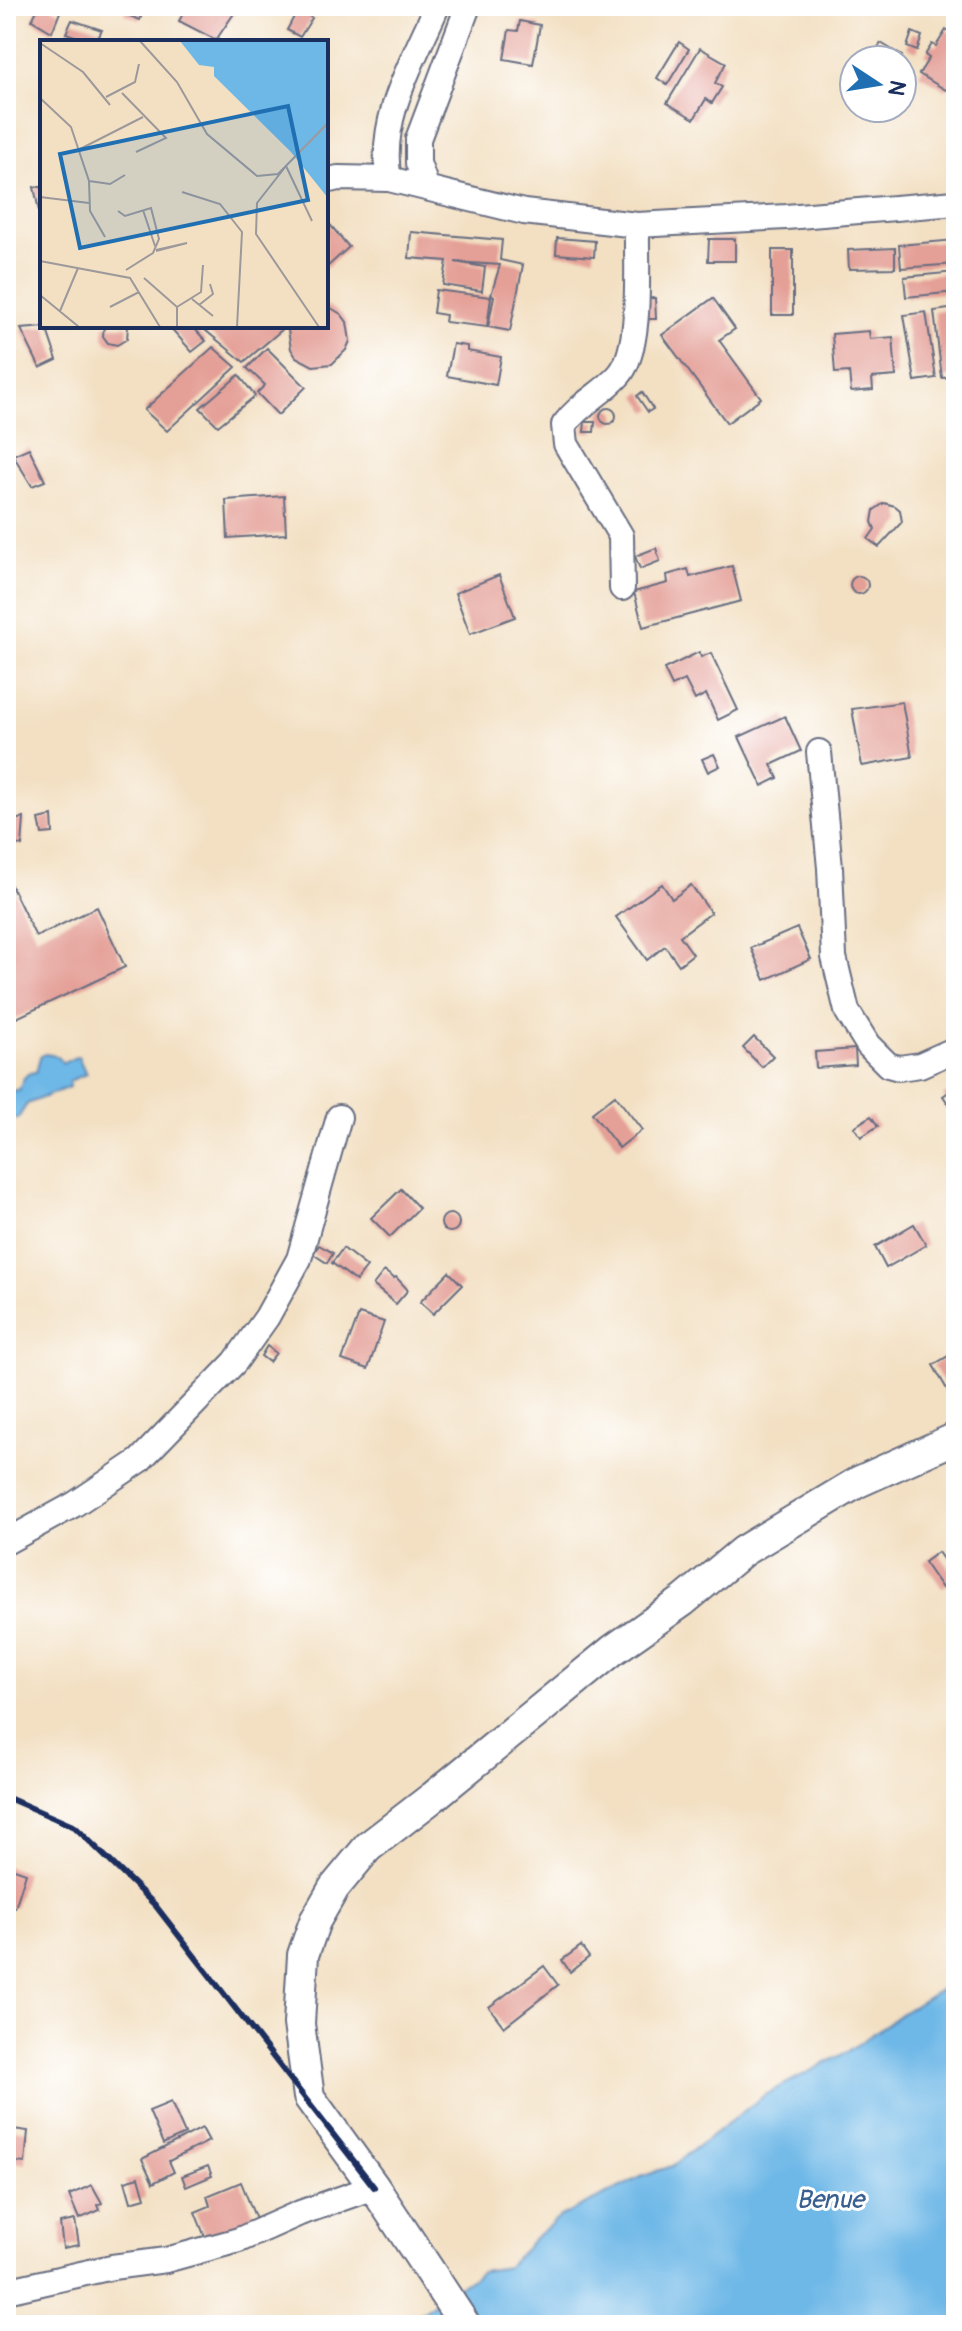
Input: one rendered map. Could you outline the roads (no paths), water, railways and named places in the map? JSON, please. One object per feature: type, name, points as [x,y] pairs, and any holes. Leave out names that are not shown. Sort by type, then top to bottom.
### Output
[{"type":"main road","points":[[465,2325],[374,2187],[309,2097],[299,2024],[303,1955],[315,1921],[334,1888],[368,1847],[613,1650],[683,1601],[743,1551],[858,1482],[956,1438]]},
{"type":"street","points":[[389,179],[385,157],[387,131],[437,6]]},
{"type":"street","points":[[426,186],[418,163],[418,139],[468,6]]},
{"type":"street","points":[[328,180],[389,179],[524,212],[637,225],[956,203]]},
{"type":"street","points":[[622,588],[621,536],[566,444],[564,425],[575,411],[619,375],[630,357],[634,333],[637,225]]},
{"type":"street","points":[[819,752],[830,868],[834,957],[847,1011],[868,1045],[888,1065],[899,1068],[920,1065],[956,1049]]},
{"type":"street","points":[[6,1542],[75,1504],[139,1461],[235,1362],[267,1317],[299,1259],[339,1117]]},
{"type":"street","points":[[6,2291],[112,2267],[166,2260],[239,2240],[300,2213],[374,2187]]},
{"type":"water","points":[[45,1054],[57,1056],[63,1063],[78,1056],[86,1074],[69,1081],[69,1087],[27,1104],[18,1118],[6,1124],[6,1091],[19,1090],[24,1077],[36,1072],[40,1057]]},
{"type":"water","name":"Benue","points":[[956,1980],[956,2325],[402,2325],[482,2271],[507,2267],[533,2239],[560,2217],[641,2177],[672,2166],[766,2094],[847,2052]]},
{"type":"railway","points":[[6,1797],[75,1827],[155,1905],[374,2187]]}]
